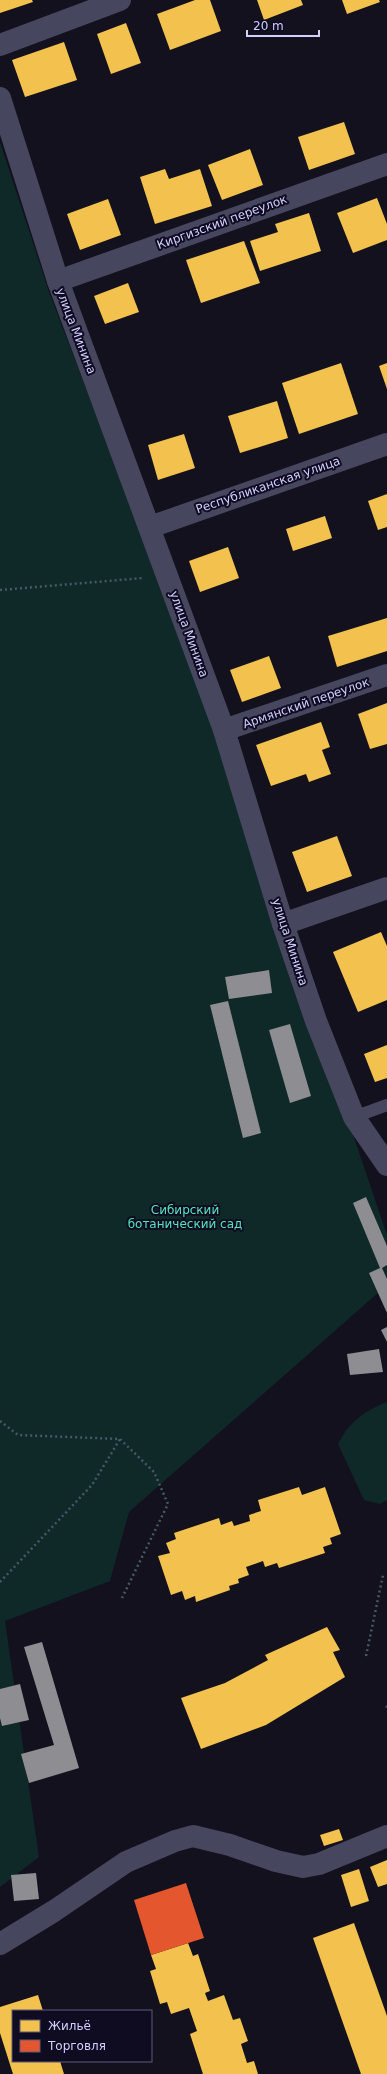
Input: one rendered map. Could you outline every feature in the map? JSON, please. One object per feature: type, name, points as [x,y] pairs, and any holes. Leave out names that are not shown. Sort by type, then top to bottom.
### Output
[{"type":"street","points":[[0,45],[120,0]]},
{"type":"street","name":"улица Минина","points":[[0,98],[58,281],[224,730],[283,924],[316,1021],[354,1116],[387,1165]]},
{"type":"street","name":"Киргизский переулок","points":[[58,281],[387,164]]},
{"type":"street","name":"Республиканская улица","points":[[150,527],[387,444]]},
{"type":"street","name":"Армянский переулок","points":[[224,730],[387,675]]},
{"type":"street","points":[[283,924],[387,888]]},
{"type":"street","points":[[0,1944],[54,1911],[126,1862],[175,1841],[193,1836],[230,1845],[276,1861],[303,1867],[319,1864],[387,1836]]},
{"type":"lane","points":[[354,1116],[387,1105]]},
{"type":"path","points":[[0,590],[131,580],[166,573]]},
{"type":"path","points":[[0,1420],[18,1435],[120,1439],[154,1472],[168,1504],[122,1598]]},
{"type":"path","points":[[0,1582],[92,1485],[120,1439]]},
{"type":"path","points":[[366,1656],[383,1575]]},
{"type":"green space","name":"Сибирский ботанический сад","points":[[0,142],[48,289],[217,732],[387,1235],[387,1285],[129,1512],[110,1581],[5,1621],[39,1857],[0,1887]]},
{"type":"green space","points":[[387,1402],[387,1500],[380,1504],[364,1500],[338,1444],[352,1423],[364,1413]]},
{"type":"building: Жильё","points":[[0,0],[32,0],[33,2],[0,13]]},
{"type":"building: Жильё","points":[[195,0],[210,0],[221,31],[170,50],[157,14]]},
{"type":"building: Жильё","points":[[257,0],[301,0],[303,5],[264,20]]},
{"type":"building: Жильё","points":[[342,0],[379,0],[380,2],[347,14]]},
{"type":"building: Жильё","points":[[126,23],[141,63],[111,74],[97,34]]},
{"type":"building: Жильё","points":[[64,42],[77,80],[25,97],[12,60]]},
{"type":"building: Жильё","points":[[344,122],[355,154],[309,170],[298,137]]},
{"type":"building: Жильё","points":[[250,149],[263,185],[222,200],[208,165]]},
{"type":"building: Жильё","points":[[165,169],[169,179],[200,169],[212,206],[155,224],[140,177]]},
{"type":"building: Жильё","points":[[377,198],[387,224],[387,240],[353,253],[337,213]]},
{"type":"building: Жильё","points":[[108,199],[121,235],[80,250],[67,214]]},
{"type":"building: Жильё","points":[[309,213],[321,251],[260,271],[250,241],[278,232],[275,224]]},
{"type":"building: Жильё","points":[[244,241],[260,283],[201,303],[186,260]]},
{"type":"building: Жильё","points":[[128,283],[139,312],[105,324],[94,296]]},
{"type":"building: Жильё","points":[[341,363],[358,414],[299,434],[282,383]]},
{"type":"building: Жильё","points":[[387,363],[387,389],[379,366]]},
{"type":"building: Жильё","points":[[277,401],[288,438],[240,453],[228,416]]},
{"type":"building: Жильё","points":[[184,434],[195,468],[158,480],[148,445]]},
{"type":"building: Жильё","points":[[387,494],[387,527],[378,530],[368,501]]},
{"type":"building: Жильё","points":[[325,516],[332,538],[293,551],[286,529]]},
{"type":"building: Жильё","points":[[228,547],[239,578],[200,592],[189,561]]},
{"type":"building: Жильё","points":[[387,618],[387,651],[337,667],[328,636]]},
{"type":"building: Жильё","points":[[269,656],[281,688],[242,702],[230,670]]},
{"type":"building: Жильё","points":[[387,703],[387,744],[370,749],[358,714]]},
{"type":"building: Жильё","points":[[321,722],[330,747],[322,750],[331,774],[309,782],[306,774],[271,786],[256,745]]},
{"type":"building: Жильё","points":[[337,836],[352,876],[307,892],[292,852]]},
{"type":"building: Жильё","points":[[381,932],[387,946],[387,1000],[358,1012],[333,952]]},
{"type":"building: Жильё","points":[[387,1045],[387,1078],[375,1082],[364,1054]]},
{"type":"building: Жильё","points":[[299,1487],[302,1495],[325,1487],[341,1534],[330,1538],[332,1544],[323,1547],[325,1553],[279,1568],[277,1563],[265,1567],[263,1561],[246,1567],[249,1575],[238,1579],[239,1583],[229,1586],[230,1590],[196,1602],[195,1596],[185,1600],[182,1591],[171,1595],[158,1556],[170,1553],[166,1543],[176,1539],[174,1533],[219,1518],[221,1525],[232,1521],[234,1526],[250,1521],[249,1515],[261,1511],[258,1500]]},
{"type":"building: Жильё","points":[[327,1627],[340,1650],[333,1652],[345,1677],[266,1725],[201,1749],[181,1698],[225,1683],[268,1660],[265,1655]]},
{"type":"building: Жильё","points":[[339,1829],[343,1840],[324,1846],[320,1835]]},
{"type":"building: Жильё","points":[[387,1860],[387,1884],[378,1887],[370,1867]]},
{"type":"building: Жильё","points":[[359,1869],[369,1901],[351,1907],[341,1875]]},
{"type":"building: Жильё","points":[[354,1923],[387,2016],[387,2074],[361,2074],[313,1938]]},
{"type":"building: Жильё","points":[[188,1943],[193,1956],[198,1954],[210,1991],[205,1993],[208,2001],[224,1995],[233,2020],[240,2018],[248,2041],[241,2044],[247,2063],[254,2061],[258,2074],[203,2074],[190,2034],[197,2031],[189,2008],[171,2014],[167,2002],[160,2004],[150,1971],[156,1969],[151,1955]]},
{"type":"building: Жильё","points":[[38,1995],[43,2010],[12,2010],[12,2062],[60,2062],[64,2074],[13,2074],[0,2033],[0,2007]]},
{"type":"building: Торговля","points":[[186,1883],[204,1938],[151,1955],[134,1900]]},
{"type":"building: Промзона","points":[[269,970],[272,993],[229,999],[225,977]]},
{"type":"building: Промзона","points":[[228,1001],[261,1133],[243,1138],[210,1005]]},
{"type":"building: Промзона","points":[[290,1024],[311,1096],[290,1103],[269,1030]]},
{"type":"building: Промзона","points":[[366,1197],[387,1246],[387,1265],[382,1268],[387,1279],[387,1313],[369,1273],[380,1268],[353,1203]]},
{"type":"building: Промзона","points":[[387,1327],[387,1342],[381,1330]]},
{"type":"building: Промзона","points":[[379,1349],[383,1372],[350,1375],[347,1354]]},
{"type":"building: Промзона","points":[[42,1642],[79,1768],[29,1783],[21,1754],[54,1745],[24,1647]]},
{"type":"building: Промзона","points":[[20,1684],[29,1720],[2,1726],[0,1718],[0,1689]]},
{"type":"building: Промзона","points":[[36,1873],[39,1899],[14,1901],[11,1875]]}]
